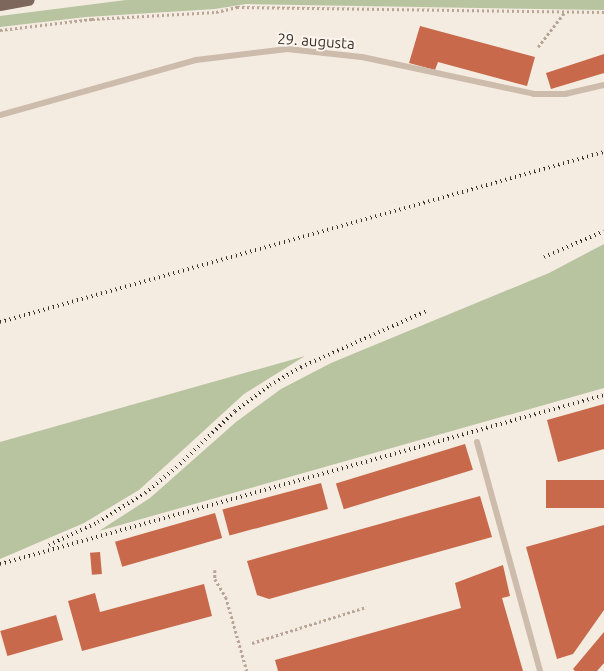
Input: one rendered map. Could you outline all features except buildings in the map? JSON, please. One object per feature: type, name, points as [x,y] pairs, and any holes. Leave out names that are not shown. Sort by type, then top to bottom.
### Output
[{"type":"main road","points":[[0,5],[29,0]]},
{"type":"lane","name":"29. augusta","points":[[0,115],[196,60],[287,49],[362,57],[534,94],[565,94],[604,85]]},
{"type":"lane","points":[[477,442],[540,671]]},
{"type":"path","points":[[0,30],[92,19],[216,12],[237,7],[604,12]]},
{"type":"path","points":[[538,47],[565,12]]},
{"type":"path","points":[[215,570],[215,579],[226,596],[246,671]]},
{"type":"path","points":[[252,643],[366,607]]},
{"type":"green space","points":[[126,0],[604,0],[604,10],[246,4],[215,9],[86,17],[0,27],[0,16]]},
{"type":"green space","points":[[604,244],[604,388],[99,531],[150,498],[236,422],[281,389],[331,363],[549,273]]},
{"type":"green space","points":[[305,356],[244,394],[139,490],[84,523],[0,559],[0,442]]},
{"type":"railway","points":[[0,322],[604,152]]},
{"type":"railway","points":[[544,257],[604,231]]},
{"type":"railway","points":[[49,545],[98,522],[145,493],[180,464],[235,411],[270,385],[301,367],[426,311]]},
{"type":"railway","points":[[0,564],[604,395]]}]
